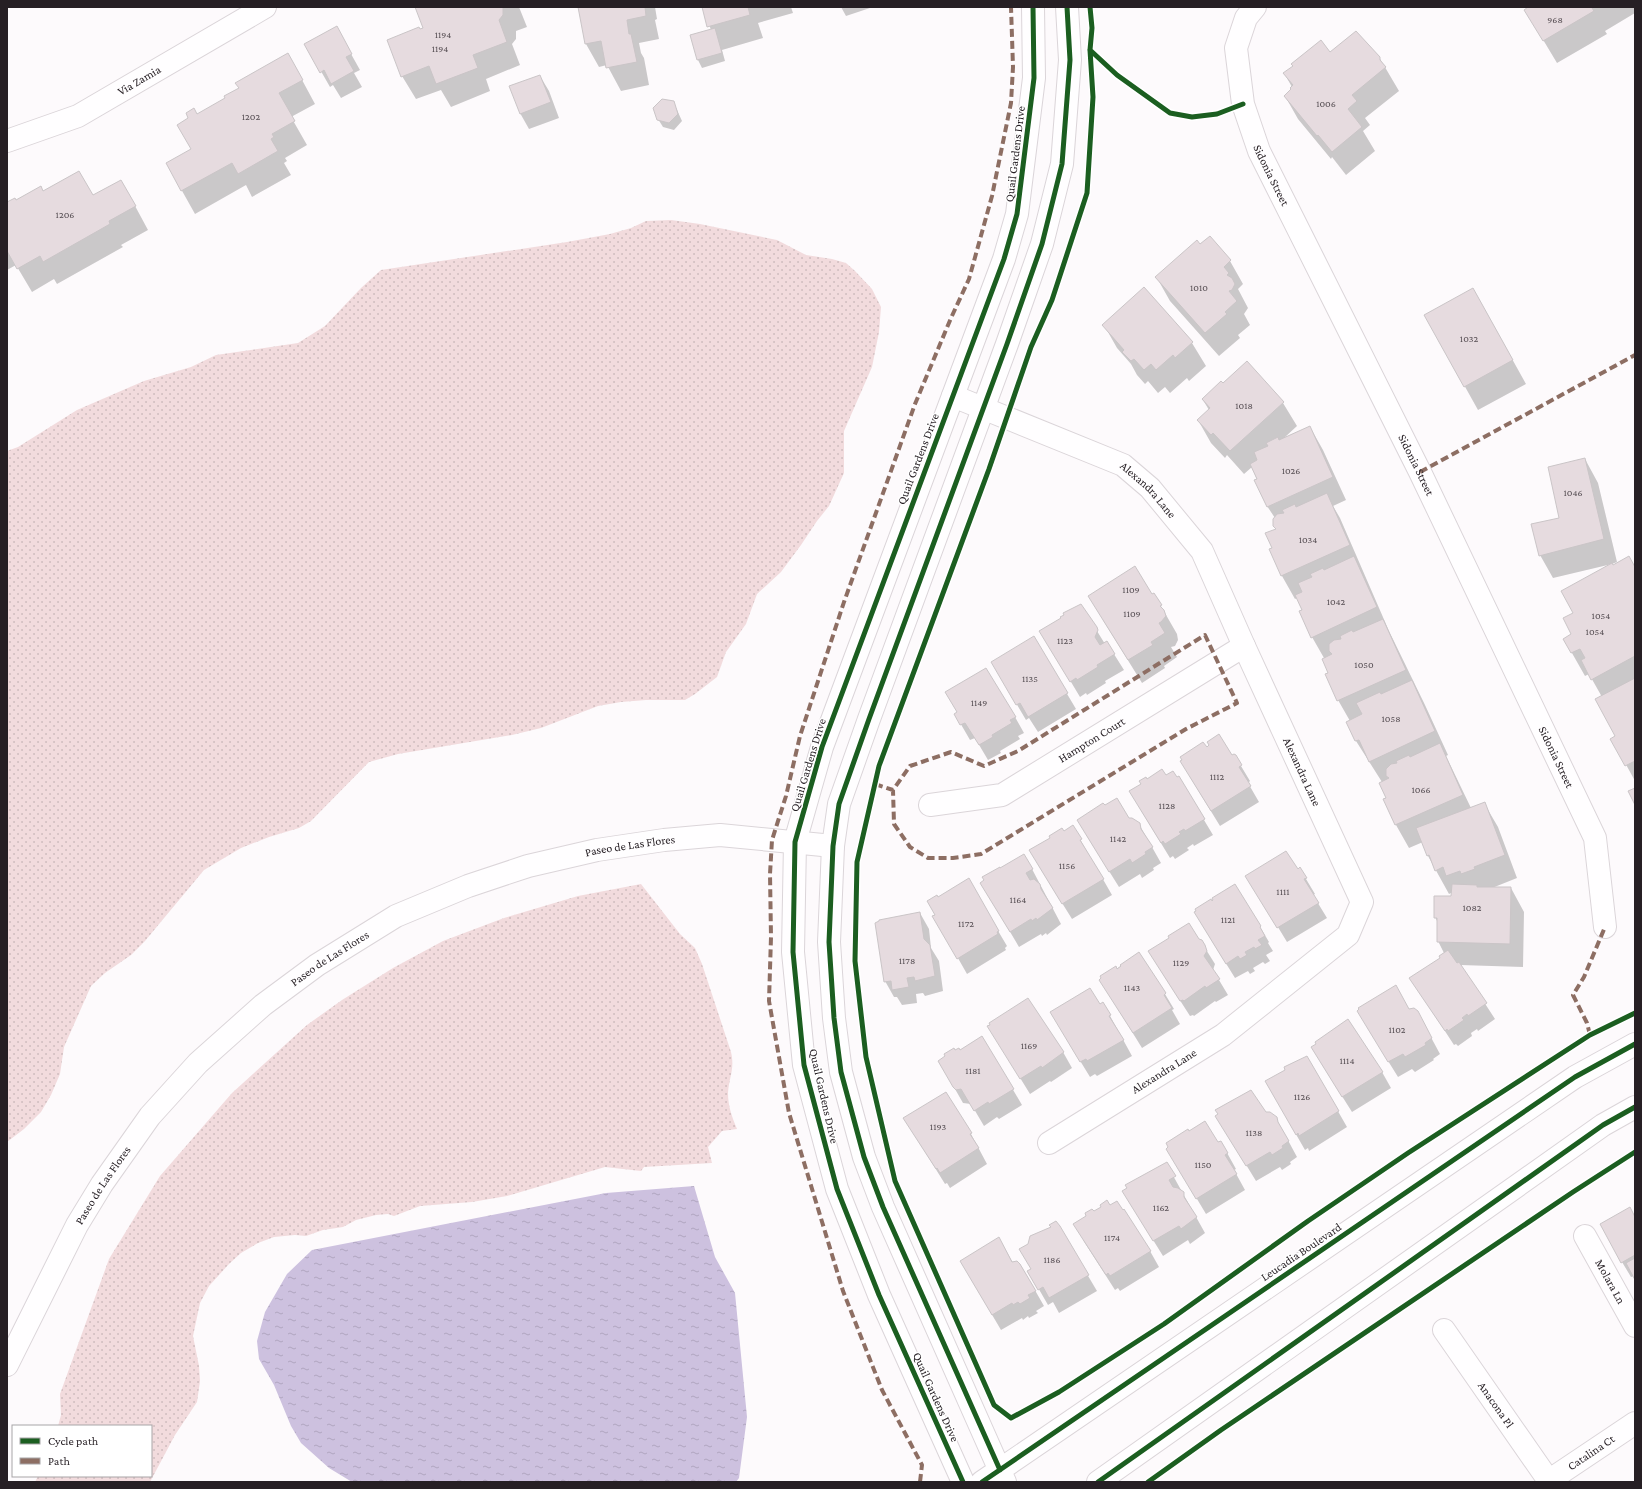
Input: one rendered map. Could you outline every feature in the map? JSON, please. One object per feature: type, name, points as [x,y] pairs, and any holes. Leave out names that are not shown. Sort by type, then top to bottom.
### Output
[{"type":"main road","name":"Via Zamia","points":[[7,141],[78,116],[265,7]]},
{"type":"main road","name":"Quail Gardens Drive","points":[[963,1482],[879,1295],[837,1189],[806,1072],[792,952],[795,842],[822,747],[1004,259],[1017,214],[1034,78],[1033,7]]},
{"type":"main road","name":"Quail Gardens Drive","points":[[1002,1476],[883,1207],[864,1157],[845,1086],[834,1018],[829,942],[833,846],[839,804],[984,408],[1042,244],[1062,164],[1070,60],[1067,7]]},
{"type":"main road","name":"Sidonia Street","points":[[1256,7],[1246,18],[1236,48],[1244,104],[1259,151],[1420,472],[1595,838],[1605,927]]},
{"type":"main road","name":"Alexandra Lane","points":[[953,396],[1123,465],[1150,488],[1202,551],[1362,902],[1348,935],[1223,1035],[1049,1143]]},
{"type":"main road","name":"Hampton Court","points":[[930,805],[1002,795],[1244,646]]},
{"type":"main road","name":"Paseo de Las Flores","points":[[7,1365],[77,1225],[102,1184],[150,1116],[198,1063],[263,1005],[317,965],[396,916],[468,886],[528,866],[597,850],[664,840],[720,835],[833,846]]},
{"type":"main road","name":"Leucadia Boulevard","points":[[982,1482],[1002,1476],[1576,1077],[1635,1044]]},
{"type":"main road","points":[[1098,1482],[1603,1125],[1635,1107]]},
{"type":"main road","name":"Molara Ln","points":[[1585,1236],[1635,1326]]},
{"type":"main road","name":"Anacona Pl","points":[[1444,1330],[1557,1479]]},
{"type":"main road","name":"Catalina Ct","points":[[1557,1479],[1635,1423]]},
{"type":"shaded area","points":[[671,220],[700,224],[777,240],[806,255],[846,263],[872,289],[881,307],[879,332],[872,367],[844,431],[844,473],[829,506],[801,545],[781,572],[757,594],[746,624],[726,652],[717,677],[685,700],[646,700],[598,706],[541,728],[512,735],[398,754],[369,762],[311,821],[299,828],[269,837],[241,848],[204,870],[145,941],[131,955],[105,973],[91,986],[64,1047],[60,1074],[51,1095],[41,1112],[24,1129],[7,1142],[7,451],[18,447],[77,410],[144,381],[191,367],[216,355],[298,343],[325,326],[361,288],[381,270],[567,242],[610,234],[631,228],[646,221]]},
{"type":"shaded area","points":[[641,884],[680,934],[695,948],[702,964],[732,1058],[728,1098],[737,1129],[722,1131],[708,1147],[712,1163],[644,1167],[641,1171],[605,1167],[507,1196],[472,1202],[420,1206],[394,1216],[388,1214],[376,1215],[356,1220],[343,1227],[323,1230],[306,1236],[295,1235],[274,1237],[258,1243],[241,1253],[229,1264],[209,1286],[200,1303],[193,1336],[199,1366],[200,1381],[197,1402],[175,1435],[150,1482],[35,1482],[38,1477],[152,1477],[152,1425],[58,1425],[61,1415],[60,1394],[109,1259],[160,1176],[232,1093],[307,1025],[342,1000],[393,968],[443,941],[504,918],[578,896]]},
{"type":"water","points":[[694,1186],[715,1257],[735,1293],[747,1417],[739,1478],[736,1482],[352,1482],[329,1468],[301,1443],[291,1426],[274,1385],[259,1359],[257,1341],[265,1312],[287,1274],[312,1250],[606,1193]]},
{"type":"building","points":[[415,7],[506,7],[503,8],[503,15],[499,20],[507,42],[473,55],[478,68],[436,84],[429,66],[401,77],[387,40],[419,27],[420,29],[423,28]]},
{"type":"building","points":[[578,7],[645,7],[646,16],[627,20],[629,34],[631,34],[637,62],[606,68],[601,41],[585,44]]},
{"type":"building","points":[[702,7],[748,7],[750,15],[707,27]]},
{"type":"building","points":[[1528,7],[1594,7],[1592,8],[1594,11],[1543,41],[1524,10]]},
{"type":"building","points":[[337,26],[352,54],[346,57],[354,71],[331,84],[324,70],[320,73],[304,44]]},
{"type":"building","points":[[715,28],[722,53],[697,60],[690,35]]},
{"type":"building","points":[[1356,31],[1380,57],[1380,60],[1386,67],[1352,95],[1357,101],[1348,109],[1362,127],[1332,152],[1284,96],[1293,85],[1283,73],[1293,66],[1291,64],[1321,40],[1330,52]]},
{"type":"building","points":[[288,53],[303,80],[279,93],[295,121],[272,134],[274,137],[271,139],[278,151],[238,174],[232,163],[181,191],[166,163],[191,149],[177,125],[188,118],[186,113],[194,108],[197,114],[225,98],[224,96],[239,88],[235,83]]},
{"type":"building","points":[[540,75],[551,102],[520,114],[509,86]]},
{"type":"building","points":[[662,99],[674,101],[678,114],[669,123],[657,120],[653,108]]},
{"type":"building","points":[[79,171],[93,195],[121,180],[136,206],[109,221],[110,224],[43,262],[40,256],[17,269],[7,251],[7,202],[15,198],[16,200],[41,186],[43,191]]},
{"type":"building","points":[[1210,236],[1231,260],[1224,267],[1229,273],[1227,275],[1232,278],[1235,284],[1232,290],[1229,291],[1237,301],[1225,312],[1227,314],[1205,333],[1155,277],[1197,240],[1200,244]]},
{"type":"building","points":[[1144,287],[1193,342],[1175,358],[1173,355],[1156,370],[1151,364],[1144,370],[1134,359],[1131,361],[1122,352],[1124,350],[1102,325]]},
{"type":"building","points":[[1473,288],[1513,360],[1464,387],[1424,315]]},
{"type":"building","points":[[1247,361],[1284,402],[1230,451],[1213,433],[1211,435],[1197,420],[1210,408],[1202,399],[1221,381],[1223,383]]},
{"type":"building","points":[[1310,426],[1333,477],[1267,507],[1254,480],[1257,479],[1250,464],[1257,460],[1254,452],[1268,446],[1266,443],[1278,437],[1279,440]]},
{"type":"building","points":[[1585,458],[1604,539],[1539,556],[1531,524],[1559,518],[1548,467]]},
{"type":"building","points":[[1327,493],[1350,545],[1281,576],[1269,549],[1272,548],[1265,533],[1276,529],[1273,526],[1273,519],[1277,514],[1284,513],[1282,510],[1295,504],[1296,507]]},
{"type":"building","points":[[1354,556],[1377,607],[1311,638],[1299,611],[1302,610],[1295,595],[1302,592],[1298,583],[1312,577],[1310,574],[1323,568],[1324,570]]},
{"type":"building","points":[[1629,556],[1635,567],[1635,656],[1591,680],[1581,660],[1585,658],[1580,649],[1571,653],[1563,639],[1571,634],[1563,618],[1573,613],[1561,591],[1612,563],[1613,565]]},
{"type":"building","points":[[1135,566],[1152,594],[1154,593],[1162,605],[1160,606],[1164,610],[1166,616],[1159,623],[1165,633],[1151,642],[1153,645],[1128,660],[1088,596]]},
{"type":"building","points":[[1081,604],[1097,627],[1098,630],[1095,637],[1100,645],[1107,641],[1115,654],[1097,665],[1098,667],[1077,680],[1076,678],[1070,682],[1039,631],[1061,618],[1060,617],[1064,615],[1063,613]]},
{"type":"building","points":[[1383,619],[1406,670],[1337,701],[1325,674],[1328,673],[1322,659],[1332,654],[1329,651],[1329,644],[1334,640],[1341,639],[1340,636],[1352,630],[1353,632]]},
{"type":"building","points":[[1034,636],[1068,693],[1028,717],[1020,703],[1016,705],[991,662]]},
{"type":"building","points":[[986,668],[1016,717],[1010,720],[1012,723],[979,745],[965,723],[960,725],[954,714],[957,712],[945,692]]},
{"type":"building","points":[[1635,678],[1635,761],[1625,766],[1610,739],[1615,736],[1595,699]]},
{"type":"building","points":[[1412,680],[1435,731],[1369,762],[1359,740],[1355,741],[1346,722],[1362,714],[1356,703]]},
{"type":"building","points":[[1219,734],[1232,755],[1236,755],[1242,765],[1239,767],[1251,786],[1211,811],[1180,761],[1182,760],[1180,757],[1203,742],[1207,747],[1209,745],[1207,742]]},
{"type":"building","points":[[1440,743],[1463,795],[1395,825],[1383,799],[1386,798],[1379,783],[1389,778],[1386,776],[1386,769],[1391,764],[1397,763],[1396,761],[1409,755],[1410,757]]},
{"type":"building","points":[[1162,769],[1166,775],[1173,771],[1177,777],[1179,776],[1205,819],[1185,831],[1184,829],[1179,832],[1181,834],[1165,844],[1163,841],[1161,843],[1129,791],[1141,784],[1139,781],[1146,777],[1147,779]]},
{"type":"building","points":[[1635,788],[1635,805],[1628,791]]},
{"type":"building","points":[[1117,798],[1129,818],[1132,818],[1140,823],[1141,829],[1153,847],[1145,852],[1146,854],[1132,863],[1130,859],[1109,872],[1077,820],[1103,803],[1105,805]]},
{"type":"building","points":[[1485,802],[1505,855],[1474,867],[1475,869],[1461,874],[1460,871],[1446,876],[1443,867],[1435,871],[1429,855],[1427,856],[1416,828]]},
{"type":"building","points":[[1073,825],[1082,839],[1080,840],[1104,879],[1062,904],[1029,850],[1050,838],[1049,836],[1062,828],[1064,831]]},
{"type":"building","points":[[1286,851],[1298,869],[1300,867],[1307,878],[1304,879],[1319,903],[1277,928],[1245,876]]},
{"type":"building","points":[[1024,854],[1033,869],[1026,873],[1030,880],[1034,879],[1040,884],[1041,889],[1053,908],[1037,920],[1036,918],[1032,921],[1031,919],[1010,932],[980,883],[984,880],[982,877]]},
{"type":"building","points":[[969,878],[999,931],[997,932],[998,934],[957,959],[932,916],[935,915],[927,901],[937,895],[938,897]]},
{"type":"building","points":[[1235,884],[1261,926],[1260,927],[1265,936],[1258,940],[1262,945],[1245,952],[1247,955],[1240,959],[1238,956],[1226,964],[1194,912],[1196,911],[1195,909],[1211,899],[1212,901],[1212,898]]},
{"type":"building","points":[[1452,884],[1477,885],[1477,887],[1511,887],[1510,944],[1437,942],[1437,918],[1434,918],[1434,896],[1451,896]]},
{"type":"building","points":[[920,912],[924,939],[930,945],[935,976],[915,981],[914,977],[907,978],[909,987],[892,990],[891,981],[884,982],[875,923],[879,920]]},
{"type":"building","points":[[1189,923],[1199,939],[1202,940],[1205,945],[1207,951],[1204,956],[1220,979],[1206,988],[1205,986],[1184,1001],[1180,1001],[1148,951]]},
{"type":"building","points":[[1448,950],[1457,963],[1459,962],[1487,1003],[1468,1016],[1467,1014],[1462,1018],[1464,1020],[1448,1031],[1447,1029],[1445,1031],[1409,978],[1440,958],[1439,956]]},
{"type":"building","points":[[1139,952],[1166,993],[1164,995],[1172,1008],[1133,1033],[1099,980],[1101,978],[1100,976],[1116,966],[1117,969],[1121,966],[1120,965]]},
{"type":"building","points":[[1396,985],[1409,1009],[1414,1008],[1418,1011],[1432,1038],[1425,1043],[1426,1045],[1405,1057],[1403,1054],[1388,1062],[1357,1011],[1359,1009],[1358,1008]]},
{"type":"building","points":[[1090,988],[1100,1004],[1103,1002],[1111,1015],[1109,1016],[1124,1040],[1087,1061],[1086,1059],[1080,1062],[1050,1012]]},
{"type":"building","points":[[1028,998],[1064,1052],[1042,1068],[1041,1066],[1020,1079],[987,1026],[990,1025],[989,1023]]},
{"type":"building","points":[[1348,1019],[1383,1072],[1342,1097],[1311,1047],[1316,1044],[1315,1042]]},
{"type":"building","points":[[982,1036],[1014,1089],[974,1111],[961,1089],[956,1090],[953,1087],[938,1061],[945,1056],[944,1054],[954,1048],[955,1050],[959,1048],[960,1050]]},
{"type":"building","points":[[1307,1056],[1339,1111],[1299,1136],[1298,1133],[1296,1135],[1265,1081],[1285,1070],[1284,1067]]},
{"type":"building","points":[[1251,1090],[1266,1112],[1270,1112],[1277,1117],[1278,1122],[1289,1141],[1282,1146],[1283,1148],[1272,1155],[1270,1152],[1246,1166],[1215,1116],[1218,1114],[1215,1110]]},
{"type":"building","points":[[946,1092],[972,1133],[970,1134],[979,1148],[940,1173],[903,1118]]},
{"type":"building","points":[[1205,1121],[1218,1142],[1221,1141],[1228,1153],[1225,1155],[1237,1174],[1196,1199],[1166,1149],[1168,1147],[1166,1143],[1188,1129],[1189,1131]]},
{"type":"building","points":[[1167,1162],[1176,1176],[1169,1180],[1173,1187],[1184,1192],[1184,1197],[1197,1217],[1181,1229],[1179,1226],[1153,1241],[1122,1191],[1127,1188],[1125,1185]]},
{"type":"building","points":[[1107,1200],[1110,1205],[1117,1201],[1123,1210],[1124,1209],[1151,1251],[1110,1276],[1108,1273],[1106,1275],[1073,1224],[1086,1216],[1085,1213],[1092,1209],[1094,1211],[1101,1207],[1100,1205]]},
{"type":"building","points":[[1630,1207],[1635,1217],[1635,1255],[1621,1263],[1600,1224]]},
{"type":"building","points":[[1056,1221],[1089,1275],[1049,1298],[1043,1287],[1038,1290],[1027,1271],[1031,1269],[1019,1249],[1028,1244],[1030,1236],[1051,1227],[1049,1225]]},
{"type":"building","points":[[999,1237],[1012,1262],[1017,1261],[1020,1264],[1036,1291],[1028,1295],[1030,1298],[1020,1304],[1018,1302],[1013,1305],[1012,1303],[992,1315],[960,1261]]},
{"type":"building","points":[[1635,1258],[1635,1280],[1626,1263]]},
{"type":"marked path","points":[[920,1482],[922,1465],[882,1390],[843,1291],[789,1113],[769,1001],[771,937],[770,874],[772,840],[786,796],[800,736],[844,602],[915,404],[969,279],[992,196],[1011,103],[1013,67],[1011,7]]},
{"type":"marked path","points":[[1420,472],[1635,355]]},
{"type":"marked path","points":[[875,784],[893,790],[910,766],[951,752],[984,766],[1018,751],[1205,635],[1237,703],[1186,729],[981,854],[953,858],[928,858],[910,847],[894,824],[893,790]]},
{"type":"marked path","points":[[1590,1035],[1587,1023],[1573,995],[1584,977],[1605,927]]},
{"type":"cycle path","points":[[963,1482],[879,1295],[837,1189],[804,1065],[793,952],[795,842],[822,747],[1004,259],[1017,214],[1034,78],[1033,7]]},
{"type":"cycle path","points":[[1000,1470],[883,1207],[864,1157],[841,1072],[834,1018],[829,942],[833,846],[839,804],[1042,244],[1062,164],[1070,60],[1067,7]]},
{"type":"cycle path","points":[[1090,7],[1092,28],[1090,50],[1093,97],[1087,193],[1052,300],[1031,347],[989,469],[879,766],[857,862],[855,961],[866,1057],[895,1181],[994,1405],[1011,1418],[1059,1392],[1164,1324],[1308,1221],[1408,1153],[1590,1035],[1635,1013]]},
{"type":"cycle path","points":[[1090,50],[1117,75],[1170,113],[1192,117],[1217,114],[1243,104]]},
{"type":"cycle path","points":[[982,1482],[1575,1077],[1635,1044]]},
{"type":"cycle path","points":[[1098,1482],[1603,1125],[1635,1107]]},
{"type":"cycle path","points":[[1148,1482],[1221,1430],[1573,1192],[1635,1152]]}]
